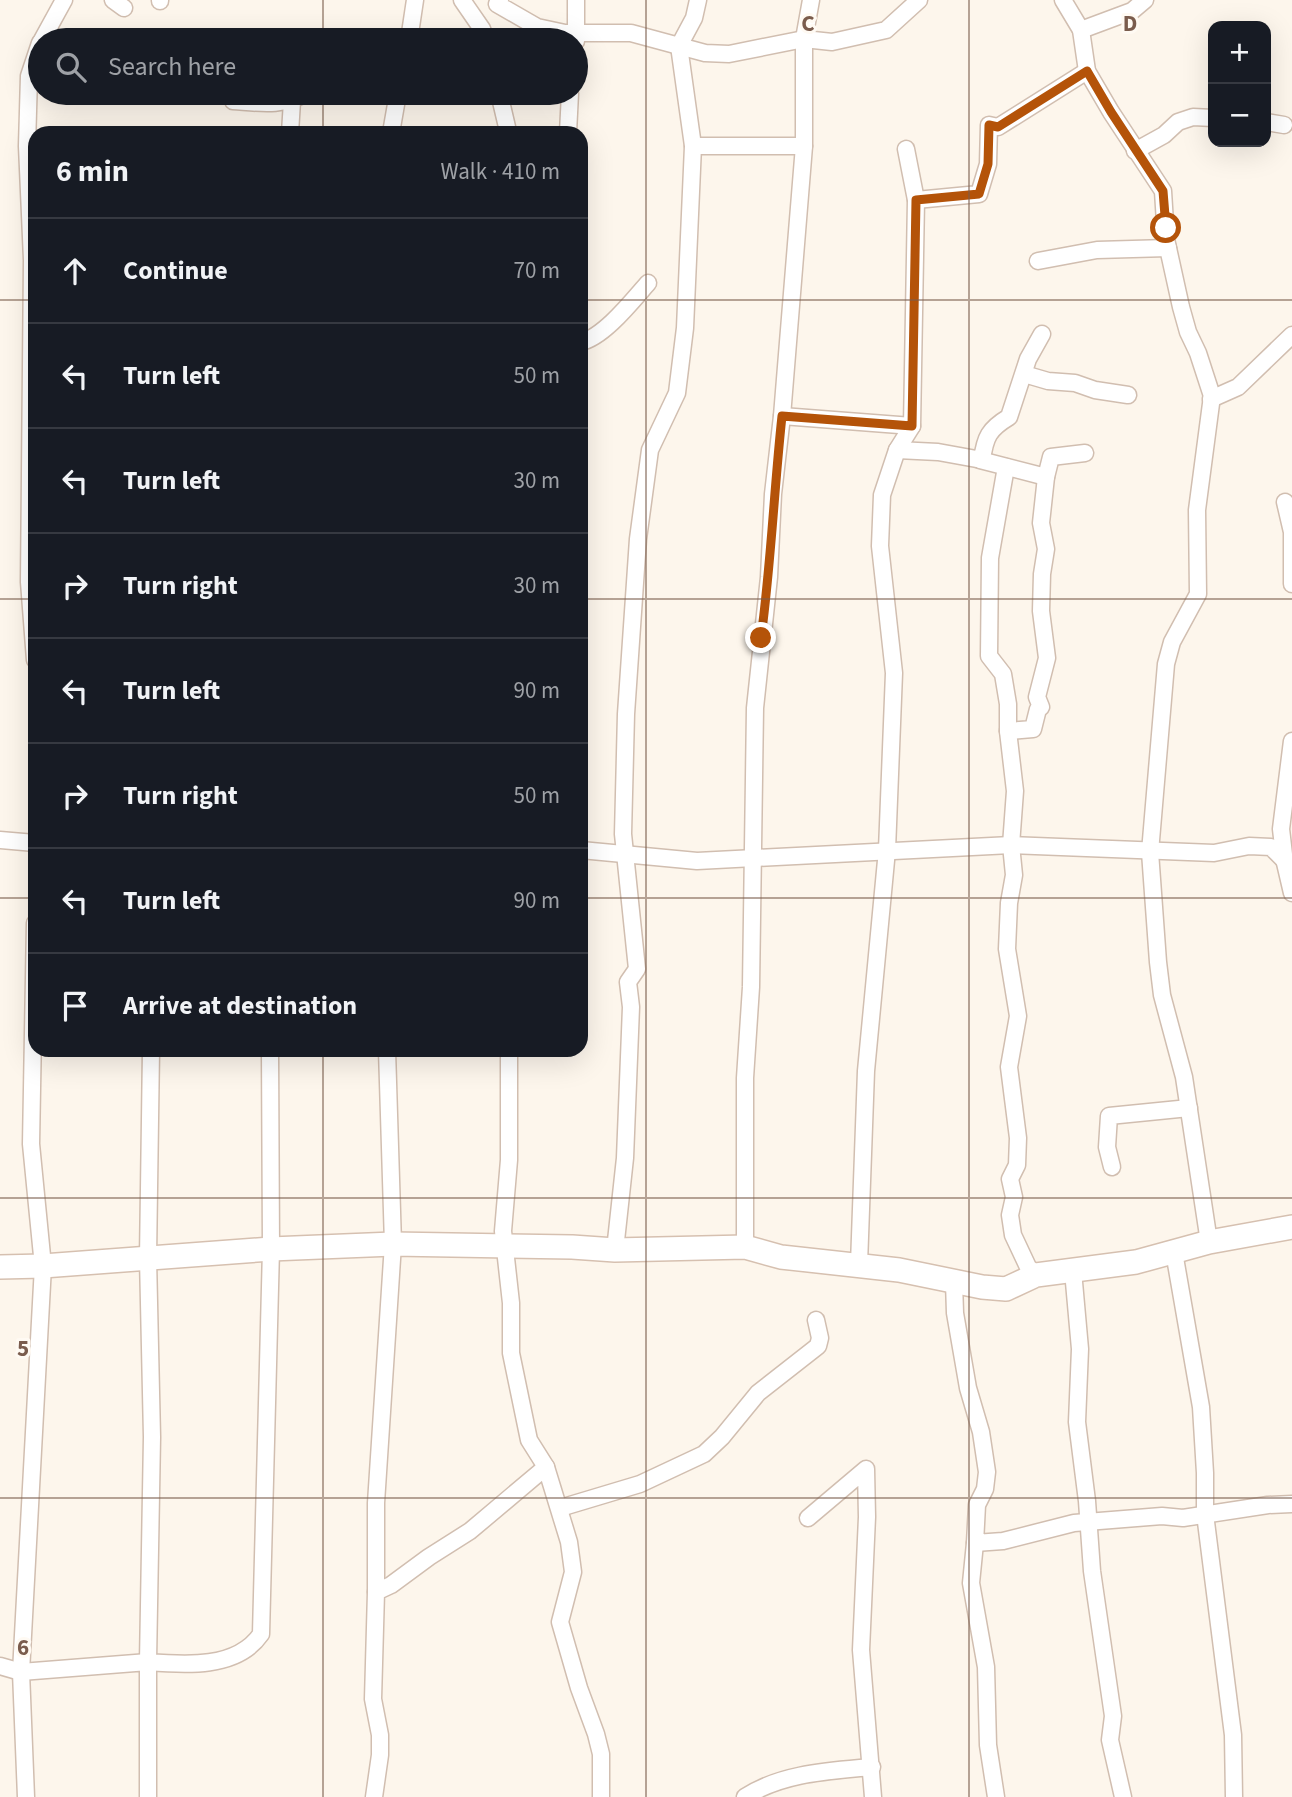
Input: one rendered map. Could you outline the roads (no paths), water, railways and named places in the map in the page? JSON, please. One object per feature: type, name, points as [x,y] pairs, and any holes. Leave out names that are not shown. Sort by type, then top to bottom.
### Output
[{"type":"street","points":[[48,28],[64,0]]},
{"type":"street","points":[[411,28],[415,0]]},
{"type":"street","points":[[462,0],[481,28]]},
{"type":"street","points":[[500,0],[497,4],[542,28]]},
{"type":"street","points":[[576,0],[577,28]]},
{"type":"street","points":[[615,1250],[625,1158],[627,1060],[631,1020],[628,982],[637,970],[623,834],[626,714],[638,539],[650,450],[677,393],[685,328],[693,146],[679,46],[694,18],[698,0]]},
{"type":"street","points":[[745,1247],[745,1078],[751,987],[755,708],[769,577],[773,494],[804,146],[804,38],[811,0]]},
{"type":"street","points":[[588,36],[631,33],[705,53],[729,54],[804,38],[832,42],[886,30],[919,0]]},
{"type":"street","points":[[1063,0],[1081,30],[1087,71],[1135,151],[1163,191],[1168,248],[1188,332],[1212,396],[1197,510],[1198,594],[1172,642],[1166,664],[1150,852],[1162,995],[1184,1077],[1209,1242]]},
{"type":"street","points":[[1081,30],[1132,11],[1145,0]]},
{"type":"street","points":[[916,200],[979,194],[988,164],[989,125],[998,127],[1087,71]]},
{"type":"street","points":[[28,105],[28,169]]},
{"type":"street","points":[[290,126],[292,105]]},
{"type":"street","points":[[392,126],[396,105]]},
{"type":"street","points":[[502,105],[507,126]]},
{"type":"street","points":[[568,126],[569,105]]},
{"type":"street","points":[[1135,151],[1164,135],[1178,122],[1193,117],[1208,118]]},
{"type":"street","points":[[1271,123],[1284,125]]},
{"type":"street","points":[[693,146],[804,146]]},
{"type":"street","points":[[859,1264],[866,1071],[887,850],[894,673],[880,546],[883,495],[897,450],[912,426],[916,200],[906,149]]},
{"type":"street","points":[[1038,261],[1097,250],[1168,248]]},
{"type":"street","points":[[588,341],[603,332],[648,283]]},
{"type":"street","points":[[980,460],[984,442],[995,426],[1009,417],[1028,359],[1042,334]]},
{"type":"street","points":[[1211,399],[1238,387],[1292,335]]},
{"type":"street","points":[[1024,374],[1048,381],[1075,383],[1095,390],[1128,395]]},
{"type":"street","points":[[782,416],[912,426]]},
{"type":"street","points":[[897,450],[938,452],[1039,473],[1046,477]]},
{"type":"street","points":[[1007,731],[1034,729],[1041,706],[1037,697],[1047,658],[1041,611],[1046,549],[1041,523],[1051,457],[1085,453]]},
{"type":"street","points":[[1006,467],[990,558],[989,656],[1003,674],[1009,704],[1007,731],[1015,791],[1011,845],[1014,875],[1009,902],[1007,949],[1018,1016],[1009,1067],[1018,1138],[1017,1165],[1010,1179],[1014,1197],[1010,1225],[1017,1247],[1028,1267],[1036,1275]]},
{"type":"street","points":[[1285,502],[1292,532],[1292,584]]},
{"type":"street","points":[[1292,741],[1288,801],[1282,829],[1292,893]]},
{"type":"street","points":[[0,840],[28,842]]},
{"type":"street","points":[[588,851],[697,861],[1011,845],[1214,853],[1249,846],[1271,847],[1288,866]]},
{"type":"street","points":[[26,1797],[21,1672],[43,1266],[31,1144],[33,1057]]},
{"type":"street","points":[[148,1797],[152,1437],[148,1258],[151,1057]]},
{"type":"street","points":[[0,1666],[21,1672],[148,1662],[204,1664],[253,1646],[261,1634],[271,1249],[270,1057]]},
{"type":"street","points":[[374,1797],[380,1755],[380,1735],[373,1699],[376,1503],[393,1244],[387,1057]]},
{"type":"street","points":[[509,1057],[509,1160],[503,1231],[511,1303],[511,1353],[528,1440],[546,1467],[569,1542],[573,1572],[560,1622],[601,1754],[601,1797]]},
{"type":"street","points":[[1112,1167],[1107,1147],[1109,1116],[1189,1108]]},
{"type":"street","points":[[0,1268],[271,1249],[393,1244],[615,1250],[745,1247],[781,1256],[859,1264],[1006,1289],[1036,1275],[1136,1262],[1209,1242],[1292,1227]]},
{"type":"street","points":[[1174,1252],[1201,1407],[1205,1514],[1233,1735],[1234,1797]]},
{"type":"street","points":[[1073,1271],[1080,1349],[1077,1422],[1092,1570],[1113,1716],[1110,1740],[1123,1797]]},
{"type":"street","points":[[954,1282],[955,1313],[963,1363],[981,1432],[987,1472],[985,1489],[978,1505],[971,1583],[985,1667],[988,1745],[996,1797]]},
{"type":"street","points":[[560,1508],[640,1484],[704,1454],[722,1437],[758,1393],[818,1346],[821,1338],[816,1320]]},
{"type":"street","points":[[376,1592],[391,1586],[417,1564],[470,1531],[546,1467]]},
{"type":"street","points":[[808,1518],[866,1469],[867,1517],[861,1650],[873,1797]]},
{"type":"street","points":[[975,1543],[1003,1541],[1058,1525],[1162,1516],[1183,1518],[1292,1504]]},
{"type":"street","points":[[745,1797],[785,1779],[872,1767]]}]
